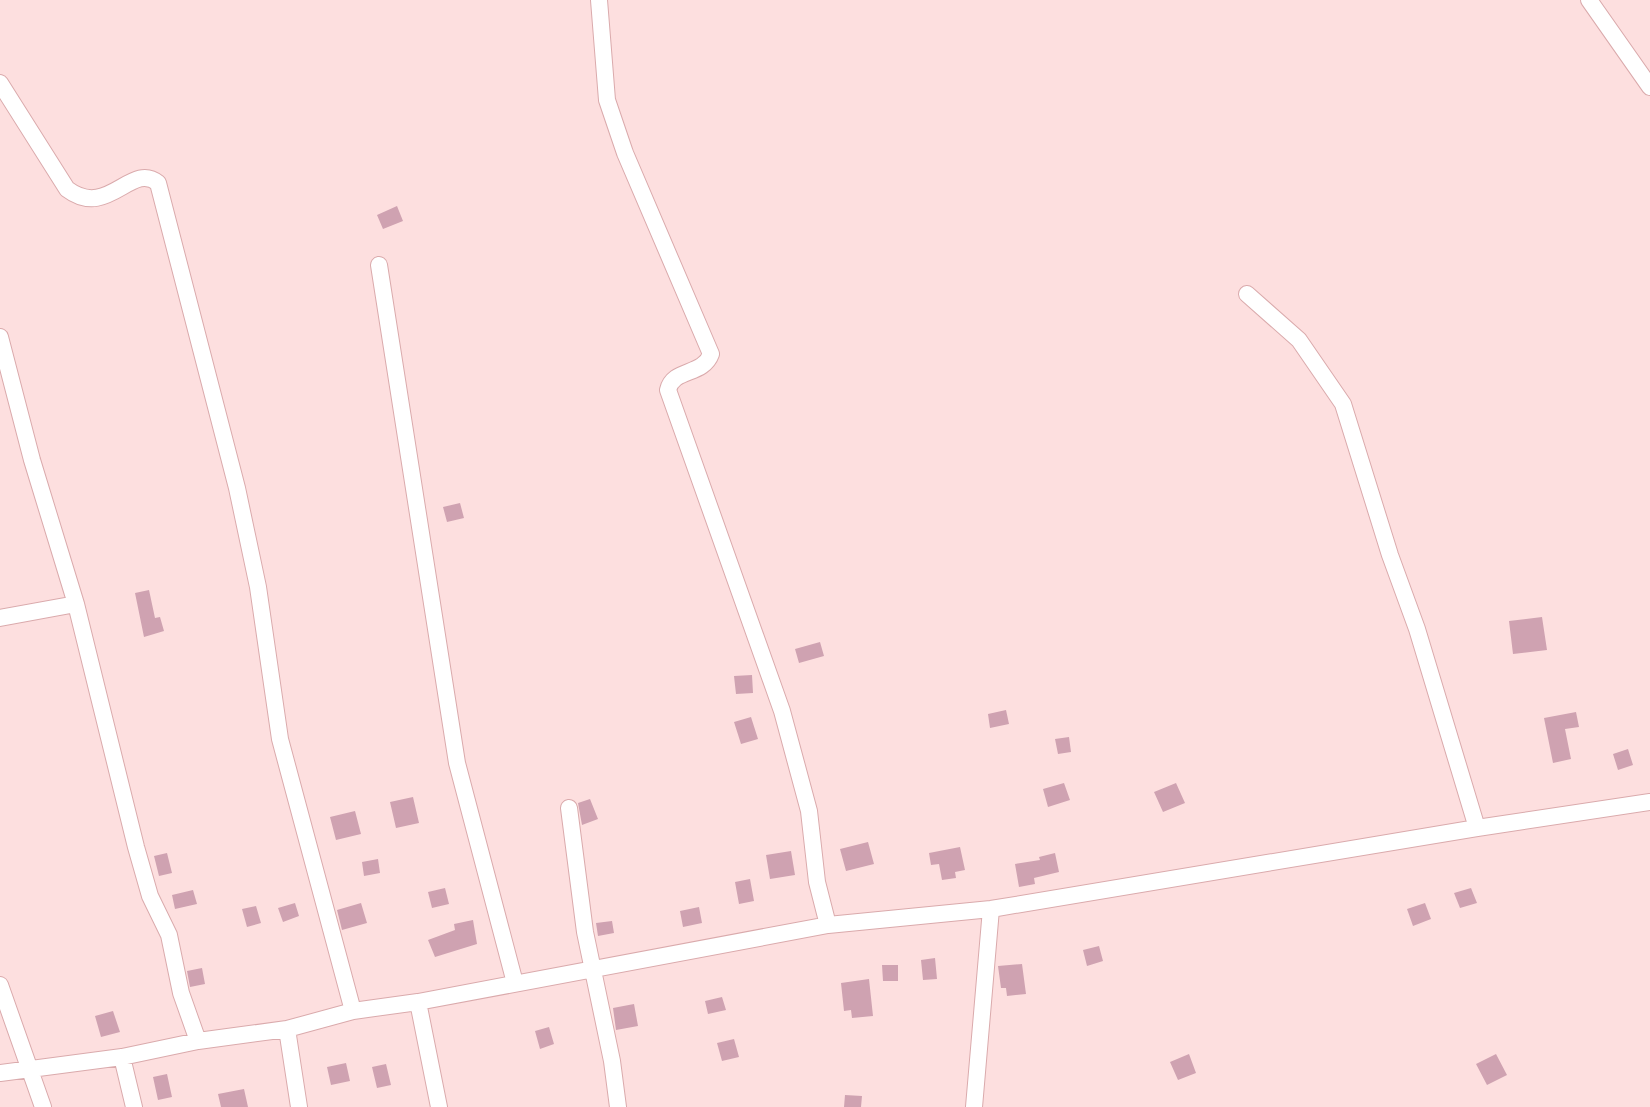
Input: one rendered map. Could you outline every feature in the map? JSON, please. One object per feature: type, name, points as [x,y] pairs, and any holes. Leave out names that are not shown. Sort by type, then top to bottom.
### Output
[{"type":"street","points":[[599,0],[607,100],[625,153],[711,354],[708,363],[676,377],[670,382],[668,390],[782,711],[809,811],[817,882],[828,925]]},
{"type":"street","points":[[1589,0],[1650,87]]},
{"type":"street","points":[[0,83],[67,189],[80,199],[94,200],[138,179],[153,179],[158,183],[239,499],[258,586],[280,739],[353,1011]]},
{"type":"street","points":[[379,265],[457,763],[515,983]]},
{"type":"street","points":[[1247,294],[1299,340],[1343,404],[1390,555],[1417,630],[1477,828]]},
{"type":"street","points":[[0,337],[32,460],[76,604],[136,847],[150,896],[169,936],[182,993],[198,1041]]},
{"type":"street","points":[[0,618],[76,604]]},
{"type":"street","points":[[0,1073],[122,1057],[198,1041],[287,1029],[353,1011],[418,1002],[828,925],[991,909],[1477,828],[1650,802]]},
{"type":"street","points":[[569,808],[591,968],[612,1060],[618,1107]]},
{"type":"street","points":[[974,1107],[991,909]]},
{"type":"street","points":[[0,985],[43,1107]]},
{"type":"street","points":[[418,1002],[439,1107]]},
{"type":"street","points":[[287,1029],[299,1107]]},
{"type":"street","points":[[122,1057],[134,1107]]},
{"type":"building","points":[[397,206],[403,221],[383,229],[377,215]]},
{"type":"building","points":[[460,503],[464,518],[447,522],[443,507]]},
{"type":"building","points":[[149,590],[155,618],[160,617],[164,631],[144,637],[135,593]]},
{"type":"building","points":[[1542,617],[1547,650],[1513,654],[1509,621]]},
{"type":"building","points":[[820,642],[824,656],[799,663],[795,649]]},
{"type":"building","points":[[752,675],[753,693],[736,694],[734,676]]},
{"type":"building","points":[[1006,710],[1009,724],[990,728],[988,714]]},
{"type":"building","points":[[1576,712],[1579,727],[1565,729],[1571,759],[1553,763],[1544,718]]},
{"type":"building","points":[[751,717],[758,739],[741,744],[734,722]]},
{"type":"building","points":[[1069,737],[1071,752],[1058,754],[1055,739]]},
{"type":"building","points":[[1628,749],[1633,765],[1618,770],[1613,754]]},
{"type":"building","points":[[1064,783],[1070,800],[1048,807],[1043,789]]},
{"type":"building","points":[[1176,783],[1185,803],[1163,812],[1154,792]]},
{"type":"building","points":[[413,797],[419,823],[396,828],[390,802]]},
{"type":"building","points":[[590,799],[598,819],[582,825],[578,803]]},
{"type":"building","points":[[355,811],[361,834],[336,840],[330,817]]},
{"type":"building","points":[[868,842],[874,864],[846,871],[840,849]]},
{"type":"building","points":[[960,847],[965,870],[955,872],[956,878],[942,880],[939,864],[931,865],[929,853]]},
{"type":"building","points":[[791,851],[795,875],[770,879],[766,855]]},
{"type":"building","points":[[167,853],[172,873],[159,876],[154,856]]},
{"type":"building","points":[[1055,853],[1059,872],[1034,878],[1035,884],[1019,887],[1015,864],[1040,860],[1039,857]]},
{"type":"building","points":[[378,859],[380,873],[364,876],[362,862]]},
{"type":"building","points":[[750,879],[754,901],[739,904],[735,882]]},
{"type":"building","points":[[445,888],[449,904],[432,908],[428,892]]},
{"type":"building","points":[[1471,888],[1477,903],[1460,908],[1454,893]]},
{"type":"building","points":[[193,890],[197,904],[175,909],[172,895]]},
{"type":"building","points":[[295,903],[299,916],[283,922],[278,908]]},
{"type":"building","points":[[361,903],[367,923],[342,930],[337,910]]},
{"type":"building","points":[[1425,903],[1431,919],[1413,926],[1407,909]]},
{"type":"building","points":[[256,906],[261,923],[247,927],[242,909]]},
{"type":"building","points":[[699,907],[702,923],[683,927],[680,911]]},
{"type":"building","points":[[473,920],[477,944],[435,957],[428,940],[455,930],[454,924]]},
{"type":"building","points":[[612,921],[614,933],[598,936],[596,923]]},
{"type":"building","points":[[1099,946],[1103,961],[1087,966],[1083,950]]},
{"type":"building","points":[[935,958],[937,979],[923,980],[921,960]]},
{"type":"building","points":[[1022,964],[1026,994],[1007,996],[1006,988],[1001,988],[998,966]]},
{"type":"building","points":[[882,965],[898,965],[898,981],[883,981]]},
{"type":"building","points":[[202,968],[205,984],[190,987],[187,971]]},
{"type":"building","points":[[869,979],[873,1016],[852,1018],[851,1010],[844,1011],[841,983]]},
{"type":"building","points":[[722,997],[726,1010],[708,1014],[705,1001]]},
{"type":"building","points":[[634,1004],[638,1026],[616,1030],[613,1008]]},
{"type":"building","points":[[113,1011],[120,1032],[101,1037],[95,1016]]},
{"type":"building","points":[[549,1027],[554,1044],[540,1049],[535,1031]]},
{"type":"building","points":[[734,1039],[739,1057],[722,1061],[717,1043]]},
{"type":"building","points":[[1189,1054],[1196,1073],[1178,1080],[1170,1062]]},
{"type":"building","points":[[1496,1054],[1507,1075],[1487,1085],[1476,1064]]},
{"type":"building","points":[[346,1063],[350,1081],[331,1085],[327,1067]]},
{"type":"building","points":[[386,1064],[391,1085],[377,1088],[372,1067]]},
{"type":"building","points":[[167,1074],[172,1097],[158,1100],[153,1077]]},
{"type":"building","points":[[244,1089],[248,1107],[221,1107],[218,1094]]},
{"type":"building","points":[[845,1095],[862,1096],[861,1107],[844,1107]]}]
